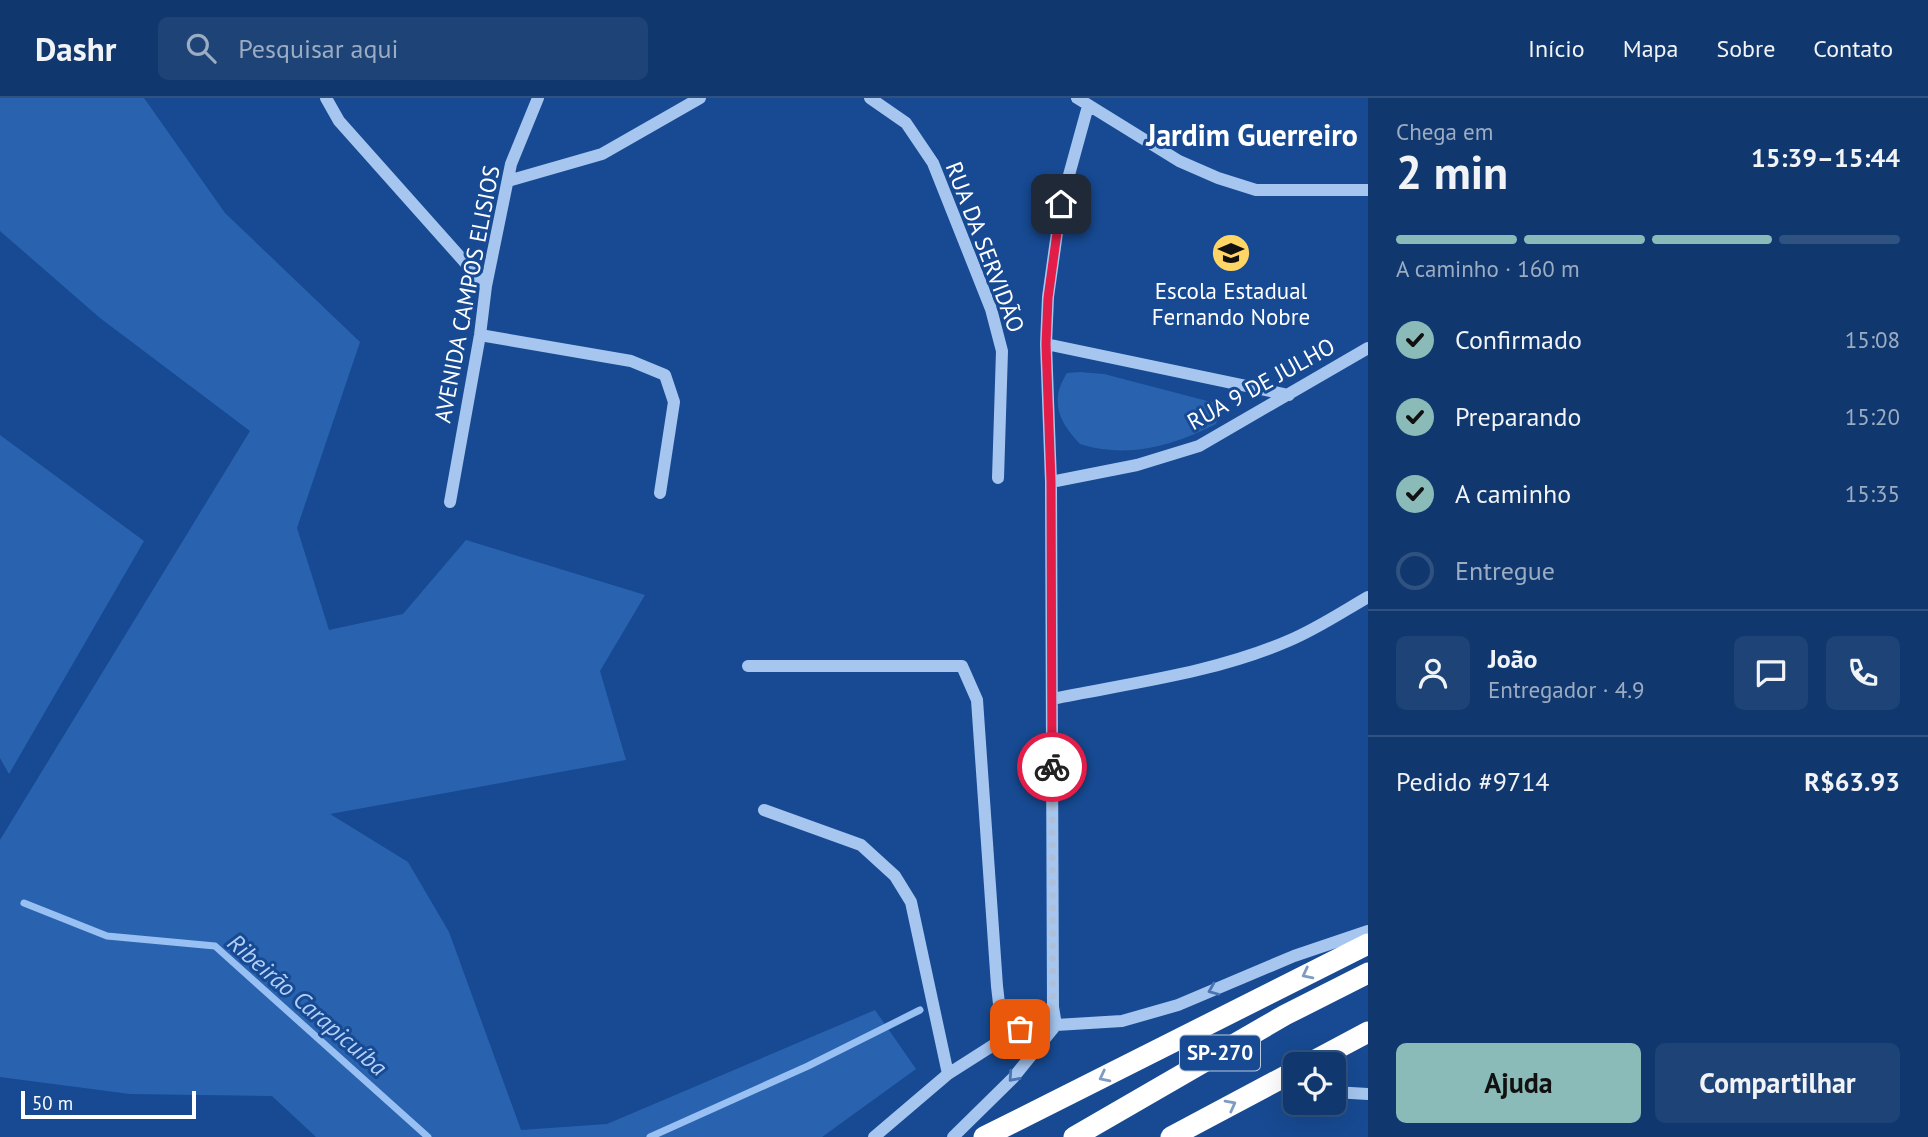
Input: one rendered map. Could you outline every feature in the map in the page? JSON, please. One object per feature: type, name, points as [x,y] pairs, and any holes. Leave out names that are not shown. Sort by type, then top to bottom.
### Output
[{"type":"highway","points":[[984,1137],[1368,944]]},
{"type":"highway","name":"SP-270","points":[[1074,1137],[1285,1015],[1368,973]]},
{"type":"highway","points":[[1330,1052],[1368,1032]]},
{"type":"highway","name":"SP-270","points":[[1171,1137],[1283,1081]]},
{"type":"street","points":[[326,98],[339,121],[486,286]]},
{"type":"street","name":"AVENIDA CAMPOS ELISIOS","points":[[450,502],[480,335],[486,286],[511,164],[538,98]]},
{"type":"street","points":[[508,181],[603,154],[700,98]]},
{"type":"street","name":"RUA DA SERVIDÃO","points":[[870,98],[906,123],[933,163],[991,309],[1002,351],[998,478]]},
{"type":"street","points":[[1077,98],[1179,161],[1218,178],[1256,190],[1368,190]]},
{"type":"street","points":[[1056,1025],[1053,1007],[1051,482],[1046,344],[1048,298],[1061,204],[1088,106]]},
{"type":"street","points":[[480,335],[631,361],[665,375],[674,402],[660,493]]},
{"type":"street","points":[[1046,344],[1289,395]]},
{"type":"street","name":"RUA 9 DE JULHO","points":[[1051,482],[1137,465],[1199,446],[1368,348]]},
{"type":"street","points":[[1052,699],[1242,658],[1289,641],[1368,597]]},
{"type":"street","points":[[748,666],[962,666],[977,700],[996,986],[1003,1039]]},
{"type":"street","points":[[764,810],[861,845],[895,876],[911,902],[948,1074]]},
{"type":"street","points":[[953,1137],[1013,1078],[1056,1025],[1122,1021],[1167,1008],[1294,956],[1368,931]]},
{"type":"street","points":[[874,1137],[948,1074],[1053,1007]]},
{"type":"street","points":[[1346,1093],[1368,1094]]},
{"type":"shaded area","points":[[0,98],[144,98],[225,213],[360,342],[297,528],[329,630],[403,614],[466,540],[645,595],[600,671],[626,760],[330,814],[408,862],[449,932],[521,1130],[607,1124],[875,1010],[916,1069],[822,1137],[316,1137],[272,1096],[130,1094],[0,1077],[0,840],[250,431],[100,318],[0,231]]},
{"type":"shaded area","points":[[1067,373],[1104,374],[1215,403],[1218,413],[1216,424],[1183,439],[1150,448],[1115,450],[1080,444],[1062,419],[1058,393]]},
{"type":"shaded area","points":[[0,435],[144,541],[9,774],[0,758]]},
{"type":"waterway","name":"Ribeirão Carapicuíba","points":[[24,903],[107,936],[215,946],[428,1137]]},
{"type":"waterway","name":"Ribeirão Carapicuíba","points":[[650,1137],[808,1066],[920,1010]]},
{"type":"way so far","points":[[1020,1029],[1053,1007],[1052,767]]},
{"type":"place","name":"Escola Estadual Fernando Nobre","points":[[1231,253]]},
{"type":"district","name":"Jardim Guerreiro","points":[[1252,136]]},
{"type":"route","points":[[1052,767],[1051,482],[1046,344],[1048,298],[1061,204]]}]
